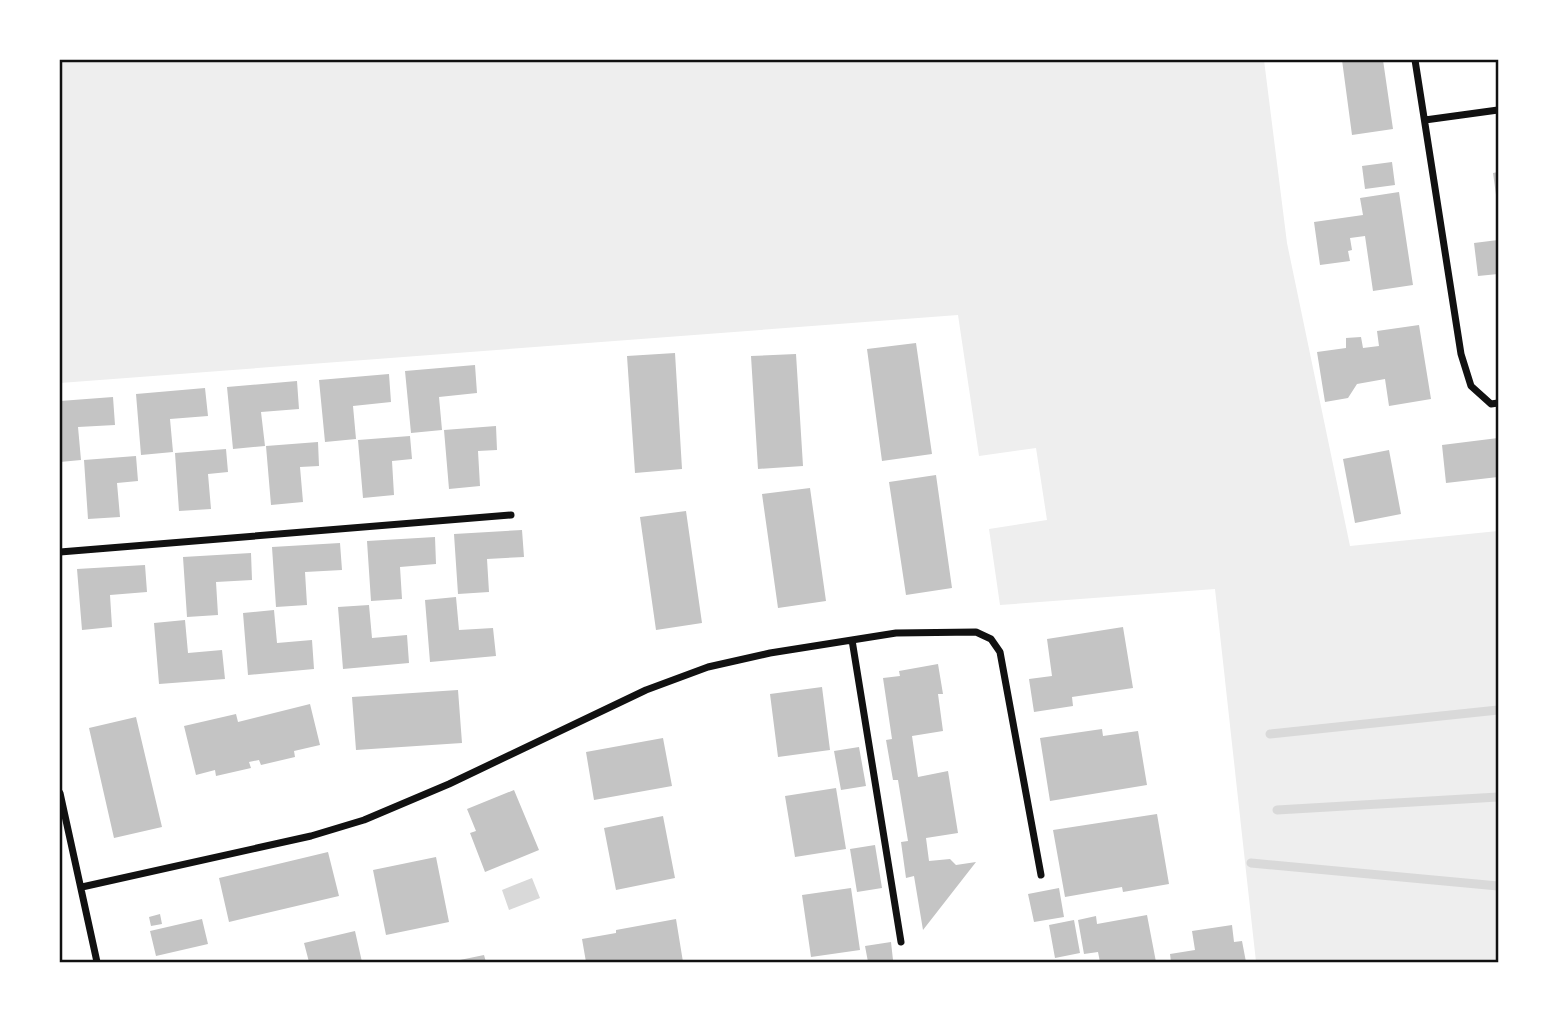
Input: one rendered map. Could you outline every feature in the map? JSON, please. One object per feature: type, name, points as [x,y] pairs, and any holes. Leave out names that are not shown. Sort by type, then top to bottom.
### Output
[{"type":"street","points":[[1415,60],[1461,354],[1471,386],[1491,404],[1499,403]]},
{"type":"street","points":[[1424,120],[1499,110]]},
{"type":"street","points":[[60,552],[511,515]]},
{"type":"street","points":[[82,887],[311,835],[365,820],[449,784],[646,690],[708,667],[770,653],[896,633],[923,632],[976,632],[991,639],[1000,652],[1041,875]]},
{"type":"street","points":[[852,640],[901,942]]},
{"type":"street","points":[[60,793],[97,962]]},
{"type":"shaded area","points":[[60,60],[1264,60],[1287,243],[1350,546],[1498,531],[1498,962],[1256,962],[1215,589],[1000,605],[989,529],[1047,520],[1036,448],[979,456],[958,315],[60,383]]},
{"type":"shaded area","points":[[532,878],[540,898],[509,910],[502,890]]},
{"type":"building","points":[[1342,60],[1383,60],[1393,129],[1352,135]]},
{"type":"building","points":[[1392,162],[1395,185],[1365,189],[1362,166]]},
{"type":"building","points":[[1498,172],[1498,202],[1497,202],[1493,173]]},
{"type":"building","points":[[1399,192],[1413,285],[1373,291],[1365,236],[1350,238],[1350,261],[1320,265],[1314,222],[1363,215],[1360,198]]},
{"type":"building","points":[[1498,240],[1498,274],[1478,276],[1474,243]]},
{"type":"building","points":[[1419,325],[1431,399],[1389,406],[1385,379],[1357,384],[1348,398],[1325,402],[1317,352],[1346,348],[1346,338],[1361,337],[1363,348],[1379,346],[1377,331]]},
{"type":"building","points":[[916,343],[932,454],[882,461],[867,349]]},
{"type":"building","points":[[675,353],[682,469],[635,473],[627,356]]},
{"type":"building","points":[[796,354],[803,466],[758,469],[751,356]]},
{"type":"building","points":[[475,365],[477,393],[439,397],[442,430],[411,433],[405,371]]},
{"type":"building","points":[[389,374],[391,402],[353,406],[356,439],[325,442],[319,380]]},
{"type":"building","points":[[297,381],[299,409],[261,412],[265,446],[233,449],[227,387]]},
{"type":"building","points":[[205,388],[208,416],[170,419],[173,452],[141,455],[136,394]]},
{"type":"building","points":[[113,397],[115,425],[78,427],[81,460],[60,462],[60,401]]},
{"type":"building","points":[[496,426],[497,450],[478,451],[480,486],[449,489],[444,430]]},
{"type":"building","points":[[410,436],[412,459],[392,461],[394,495],[363,498],[358,440]]},
{"type":"building","points":[[1498,438],[1498,477],[1446,483],[1442,445]]},
{"type":"building","points":[[318,442],[319,466],[300,467],[303,502],[271,505],[266,446]]},
{"type":"building","points":[[226,449],[228,472],[208,474],[211,509],[179,511],[175,453]]},
{"type":"building","points":[[1389,450],[1401,514],[1355,523],[1343,459]]},
{"type":"building","points":[[136,456],[138,481],[117,483],[120,517],[88,519],[84,460]]},
{"type":"building","points":[[936,475],[952,588],[906,595],[889,482]]},
{"type":"building","points":[[810,488],[826,601],[778,608],[762,494]]},
{"type":"building","points":[[686,511],[702,623],[656,630],[640,517]]},
{"type":"building","points":[[522,530],[524,557],[487,559],[489,592],[458,594],[454,534]]},
{"type":"building","points":[[435,537],[436,564],[400,567],[402,599],[371,601],[367,541]]},
{"type":"building","points":[[340,543],[342,570],[305,572],[307,605],[276,607],[272,547]]},
{"type":"building","points":[[251,553],[252,580],[216,582],[218,615],[187,617],[183,557]]},
{"type":"building","points":[[145,565],[147,592],[110,595],[112,627],[82,630],[77,569]]},
{"type":"building","points":[[456,597],[459,630],[493,628],[496,656],[430,662],[425,600]]},
{"type":"building","points":[[369,605],[372,638],[407,635],[409,663],[343,669],[338,607]]},
{"type":"building","points":[[274,610],[277,643],[312,640],[314,669],[248,675],[243,613]]},
{"type":"building","points":[[185,620],[188,653],[222,650],[225,679],[159,684],[154,623]]},
{"type":"building","points":[[1123,627],[1133,688],[1072,697],[1073,706],[1034,712],[1029,679],[1052,676],[1047,639]]},
{"type":"building","points":[[938,664],[943,694],[938,694],[943,731],[912,736],[918,777],[948,771],[958,833],[926,838],[929,861],[950,859],[956,865],[976,862],[923,930],[914,876],[906,878],[901,842],[908,841],[898,780],[893,780],[886,740],[892,739],[883,678],[900,676],[899,671]]},
{"type":"building","points":[[822,687],[830,750],[778,757],[770,694]]},
{"type":"building","points":[[458,690],[462,743],[356,750],[352,697]]},
{"type":"building","points":[[310,704],[320,745],[294,751],[295,757],[261,765],[259,760],[249,762],[251,768],[216,776],[215,770],[196,775],[184,726],[236,714],[238,722]]},
{"type":"building","points":[[136,717],[162,827],[114,838],[89,728]]},
{"type":"building","points":[[1102,729],[1103,736],[1138,731],[1147,785],[1050,801],[1040,738]]},
{"type":"building","points":[[663,738],[672,786],[594,800],[586,752]]},
{"type":"building","points":[[859,747],[866,786],[841,790],[834,751]]},
{"type":"building","points":[[836,788],[846,849],[795,857],[785,796]]},
{"type":"building","points":[[514,790],[539,850],[485,872],[470,833],[476,831],[467,809]]},
{"type":"building","points":[[1157,814],[1169,884],[1123,892],[1122,887],[1065,897],[1053,830]]},
{"type":"building","points":[[663,816],[675,878],[616,890],[604,828]]},
{"type":"building","points":[[875,845],[882,888],[857,892],[850,849]]},
{"type":"building","points":[[328,852],[339,896],[229,922],[219,878]]},
{"type":"building","points":[[436,857],[449,922],[386,935],[373,870]]},
{"type":"building","points":[[851,888],[860,950],[811,957],[802,895]]},
{"type":"building","points":[[1059,888],[1064,917],[1034,922],[1028,894]]},
{"type":"building","points":[[160,914],[162,924],[151,926],[149,917]]},
{"type":"building","points":[[1147,915],[1156,962],[1100,962],[1098,952],[1084,954],[1078,920],[1096,916],[1097,924]]},
{"type":"building","points":[[202,919],[208,944],[156,956],[150,931]]},
{"type":"building","points":[[676,919],[683,962],[586,962],[582,939]]},
{"type":"building","points":[[1074,920],[1080,953],[1055,958],[1049,925]]},
{"type":"building","points":[[1232,925],[1234,942],[1242,941],[1246,962],[1171,962],[1170,954],[1195,950],[1192,931]]},
{"type":"building","points":[[355,931],[362,962],[309,962],[304,943]]},
{"type":"building","points":[[891,942],[893,960],[868,962],[865,946]]},
{"type":"building","points":[[484,955],[486,962],[455,962],[455,961]]},
{"type":"waterway","points":[[1270,734],[1498,710]]},
{"type":"waterway","points":[[1277,810],[1498,797]]},
{"type":"waterway","points":[[1251,863],[1498,886]]}]
